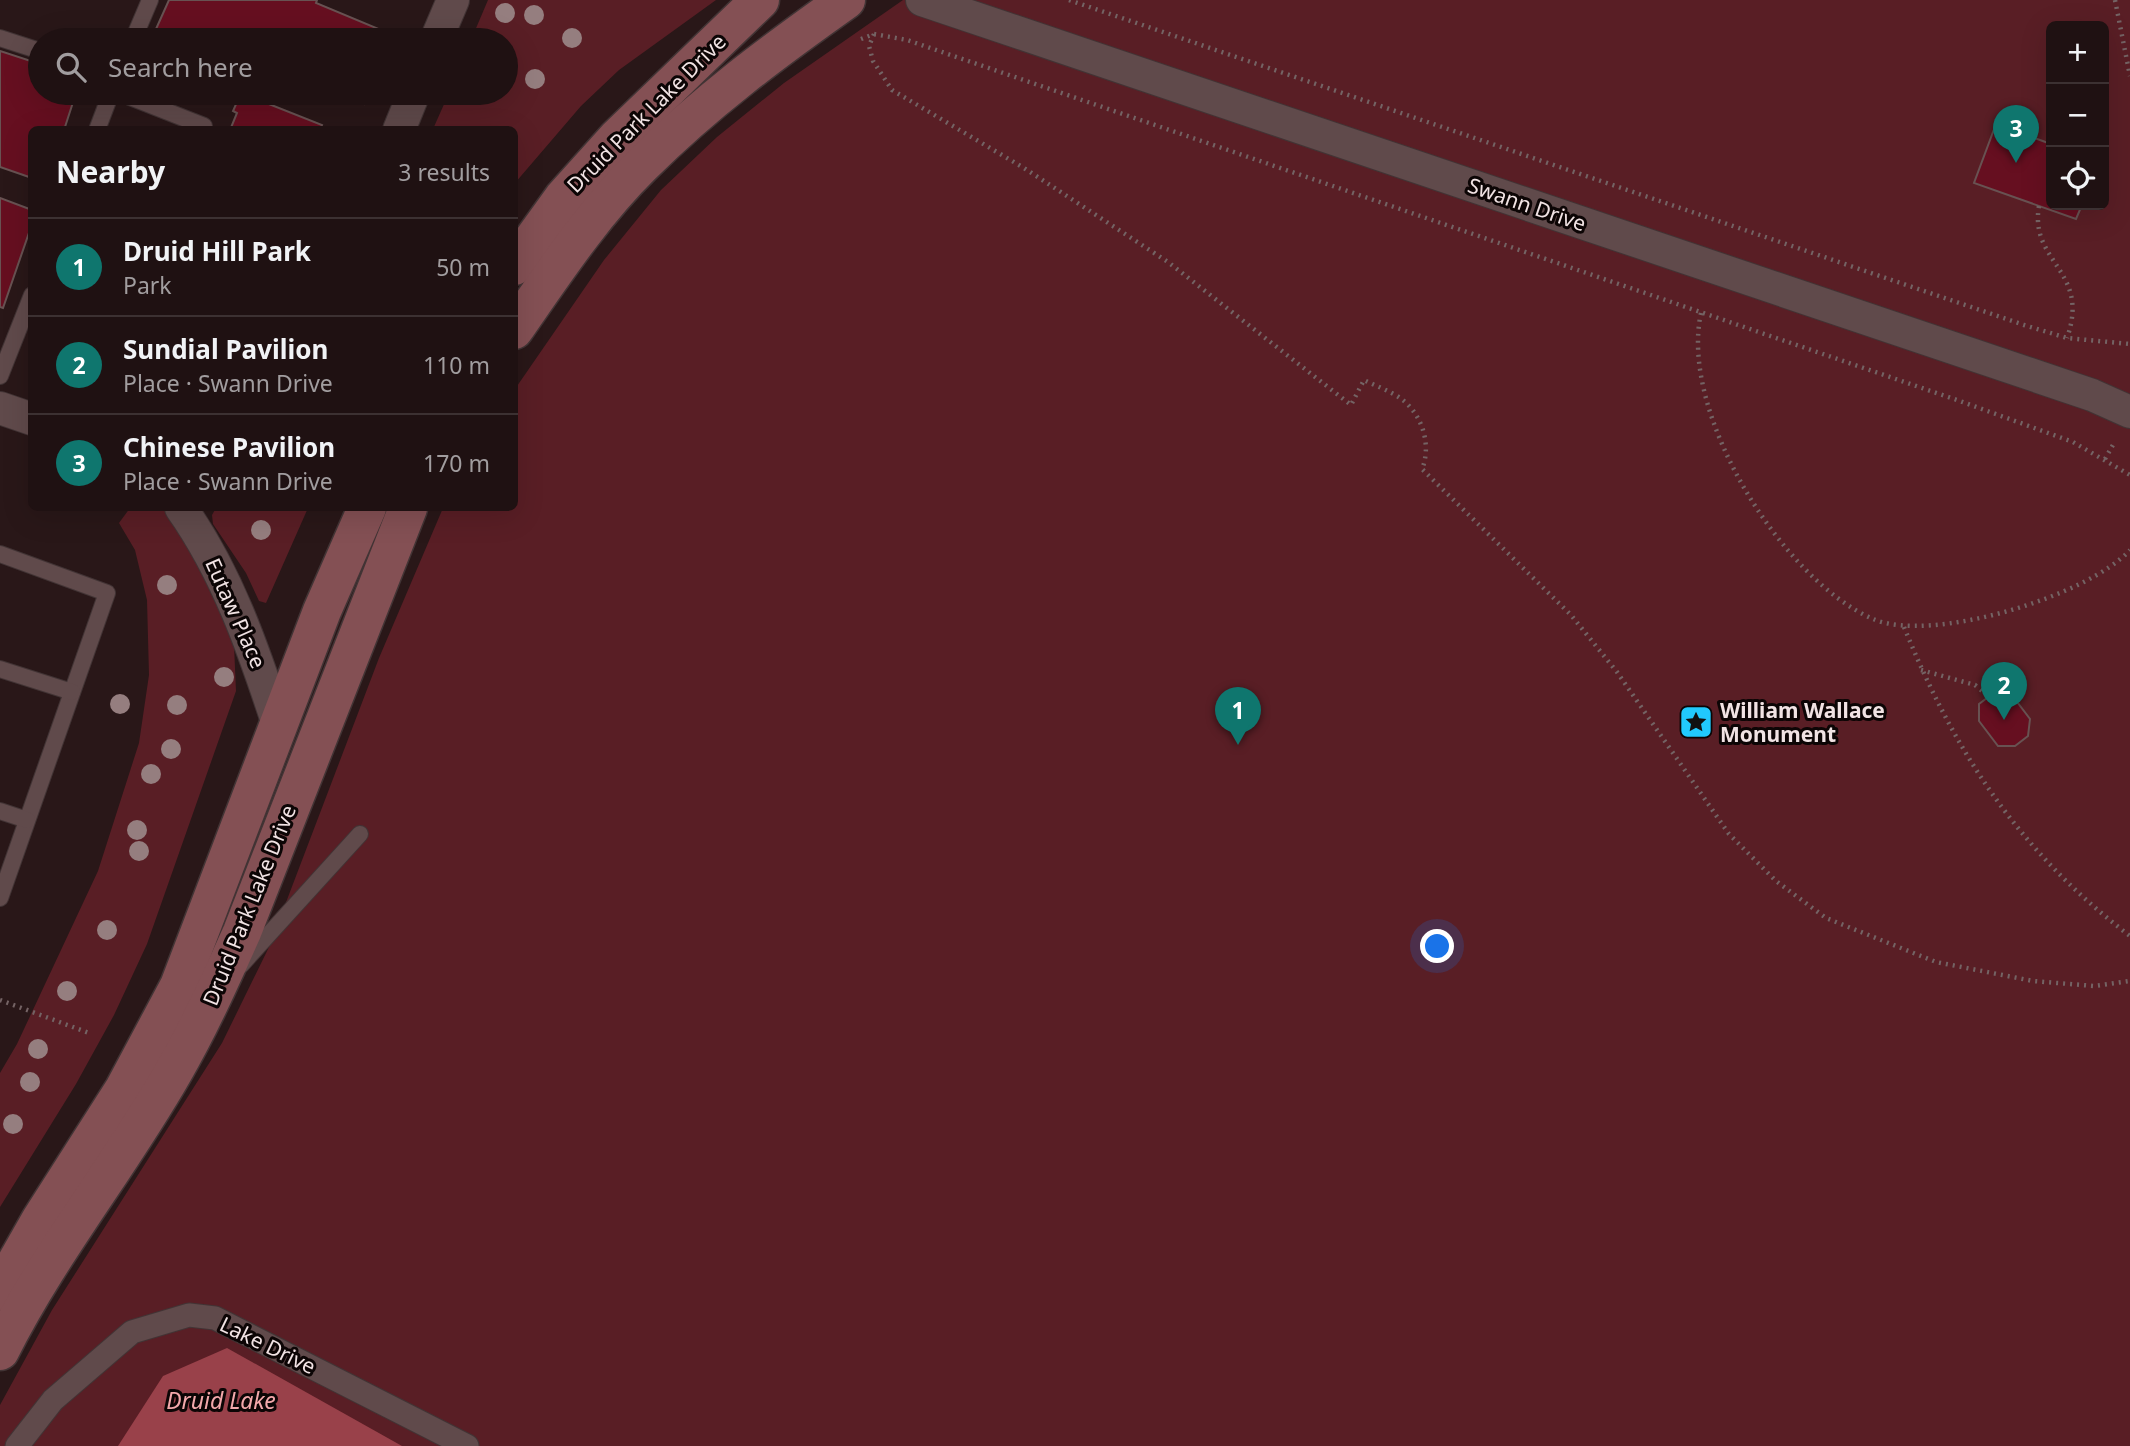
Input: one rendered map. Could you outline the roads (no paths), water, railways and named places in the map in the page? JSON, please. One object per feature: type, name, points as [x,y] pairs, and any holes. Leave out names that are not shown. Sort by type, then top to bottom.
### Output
[{"type":"main road","name":"Druid Park Lake Drive","points":[[518,260],[563,198],[617,138],[760,0]]},
{"type":"main road","name":"Druid Park Lake Drive","points":[[518,324],[590,225],[640,167],[754,66],[846,0]]},
{"type":"main road","name":"Druid Park Lake Drive","points":[[0,1291],[41,1219],[124,1089],[179,986],[322,611],[366,511]]},
{"type":"main road","name":"Druid Park Lake Drive","points":[[0,1352],[39,1283],[174,1072],[214,996],[243,932],[407,511]]},
{"type":"street","points":[[441,28],[453,0]]},
{"type":"street","name":"Swann Drive","points":[[922,0],[2092,395],[2130,412]]},
{"type":"street","points":[[401,126],[409,105]]},
{"type":"street","points":[[0,408],[28,418]]},
{"type":"street","name":"Eutaw Place","points":[[183,511],[203,538],[223,577],[264,677],[278,724]]},
{"type":"street","name":"Lake Drive","points":[[17,1446],[52,1400],[132,1332],[189,1315],[215,1318],[467,1446]]},
{"type":"lane","points":[[138,28],[150,0]]},
{"type":"lane","points":[[0,38],[28,47]]},
{"type":"lane","points":[[99,126],[106,105]]},
{"type":"lane","points":[[151,105],[204,126]]},
{"type":"lane","points":[[0,376],[28,305]]},
{"type":"lane","points":[[0,554],[107,593],[0,898]]},
{"type":"lane","points":[[0,669],[72,692]]},
{"type":"lane","points":[[0,811],[27,820]]},
{"type":"lane","points":[[214,996],[360,834]]},
{"type":"water","name":"Druid Lake","points":[[227,1348],[402,1446],[118,1446],[163,1376]]},
{"type":"place","name":"Chinese Pavilion","points":[[2016,163]]},
{"type":"place","name":"Sundial Pavilion","points":[[2004,720]]},
{"type":"place","name":"William Wallace Monument","points":[[1696,722]]},
{"type":"place","name":"Druid Hill Park","points":[[1238,745]]}]
